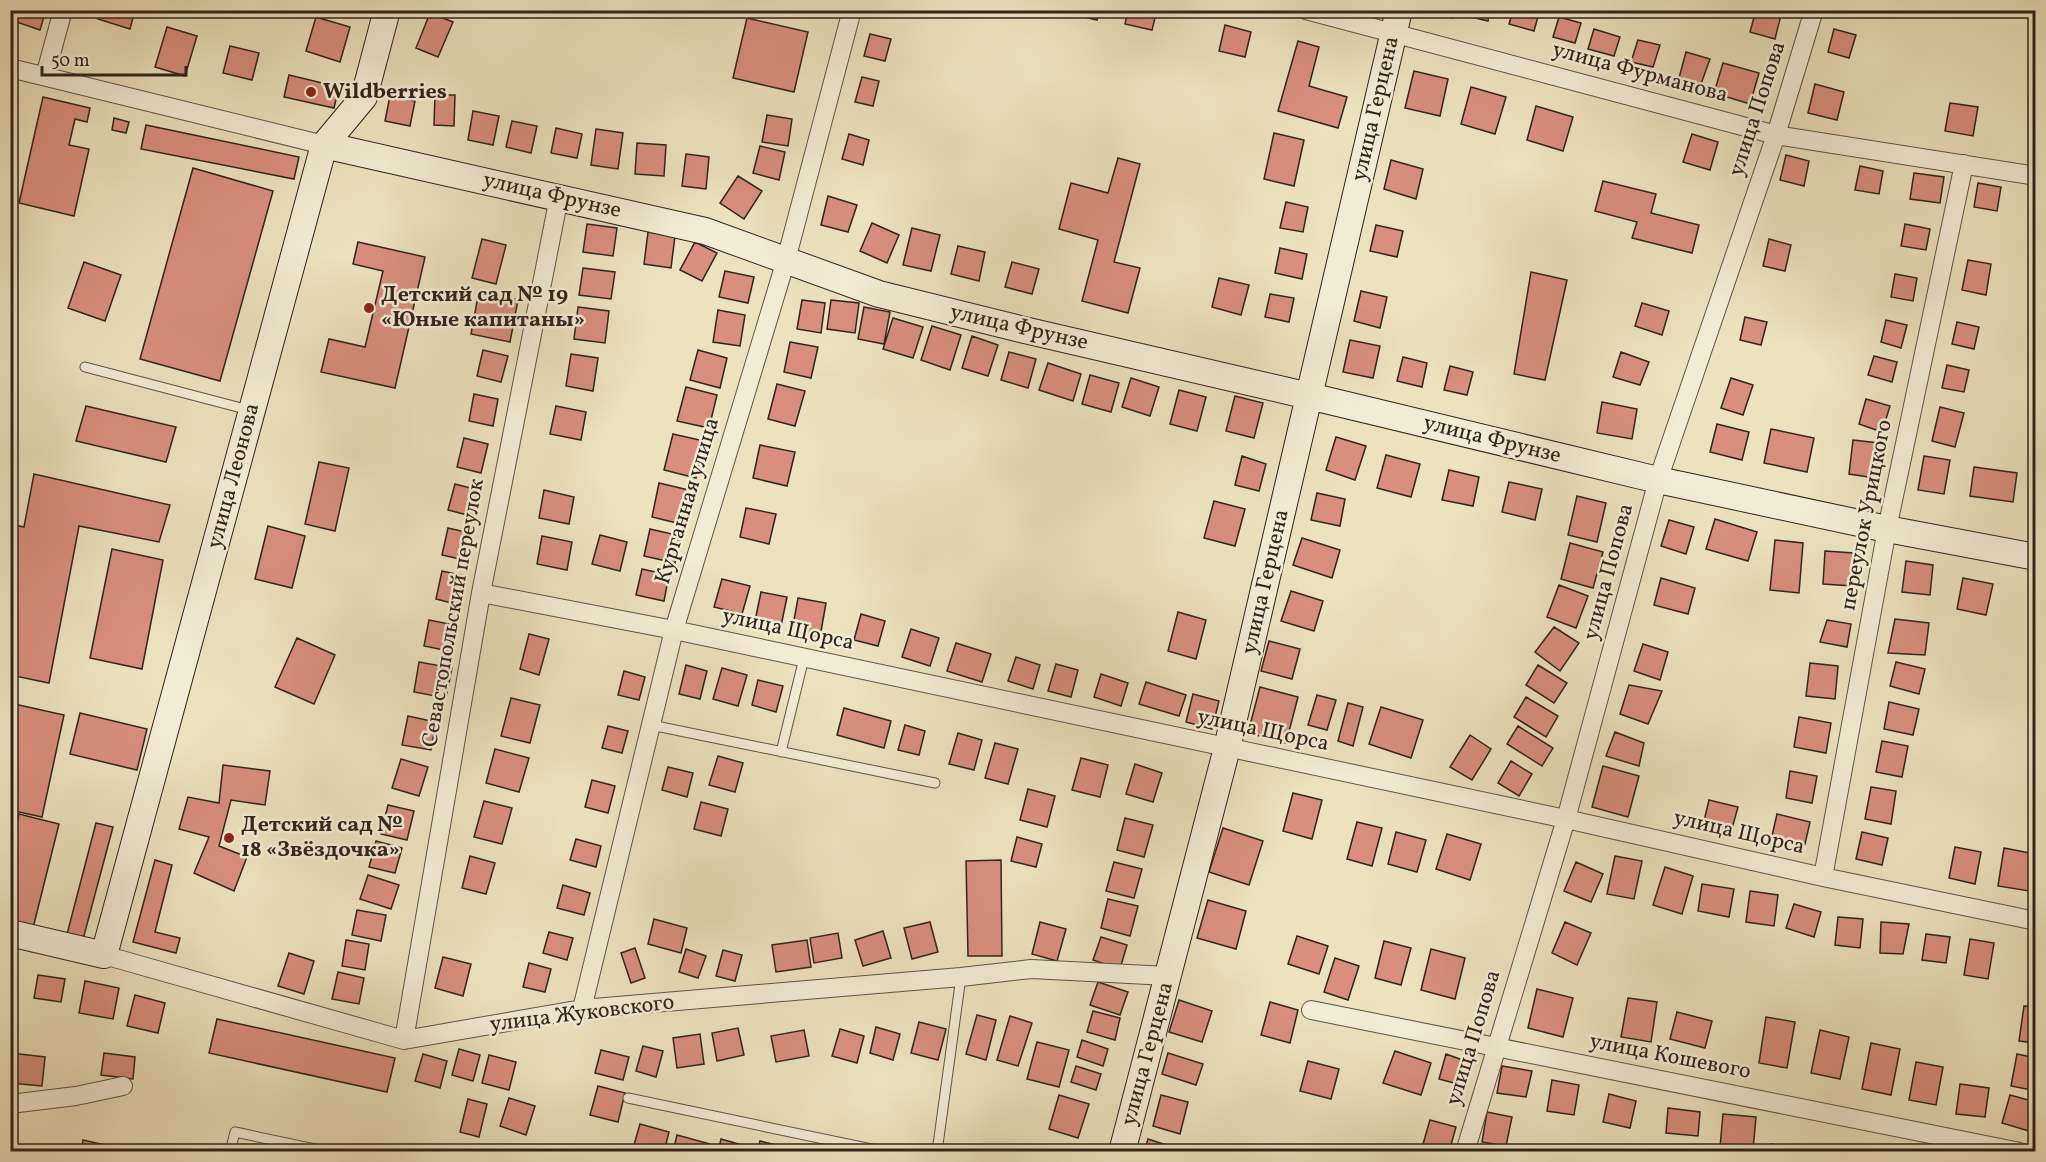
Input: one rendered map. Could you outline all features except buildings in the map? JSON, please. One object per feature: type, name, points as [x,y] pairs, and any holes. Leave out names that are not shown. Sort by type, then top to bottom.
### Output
[{"type":"street","points":[[45,76],[63,10]]},
{"type":"street","name":"улица Леонова","points":[[104,955],[324,145],[364,97],[387,10]]},
{"type":"street","name":"Курганная улица","points":[[582,1009],[674,630],[786,260],[852,10]]},
{"type":"street","name":"улица Фурманова","points":[[1306,10],[1396,22],[1776,135],[2036,176]]},
{"type":"street","name":"улица Попова","points":[[1465,1152],[1566,819],[1658,480],[1776,135],[1814,10]]},
{"type":"street","name":"улица Герцена","points":[[1122,1152],[1227,748],[1396,22]]},
{"type":"street","name":"улица Фрунзе","points":[[10,68],[324,145],[705,231],[879,294],[1020,329],[1658,480],[1887,529],[2036,557]]},
{"type":"street","name":"переулок Урицкого","points":[[1823,877],[1887,529],[1964,164]]},
{"type":"street","name":"Севастопольский переулок","points":[[404,1040],[481,593],[559,197]]},
{"type":"street","name":"улица Щорса","points":[[481,593],[674,630],[2036,921]]},
{"type":"street","name":"улица Жуковского","points":[[10,933],[104,955],[404,1040],[582,1009],[962,977],[1031,969],[1168,976]]},
{"type":"street","name":"улица Кошевого","points":[[1311,1010],[2020,1152]]},
{"type":"street","points":[[10,1104],[76,1096],[123,1086]]},
{"type":"lane","points":[[85,367],[251,411]]},
{"type":"lane","points":[[781,752],[804,658]]},
{"type":"lane","points":[[651,725],[935,783]]},
{"type":"lane","points":[[937,1152],[962,977]]},
{"type":"lane","points":[[628,1098],[886,1152]]},
{"type":"lane","points":[[230,1152],[235,1132],[329,1152]]},
{"type":"place","name":"Wildberries","points":[[311,92]]},
{"type":"place","name":"Детский сад № 19 «Юные капитаны»","points":[[369,308]]},
{"type":"place","name":"Детский сад № 18 «Звёздочка»","points":[[229,838]]}]
